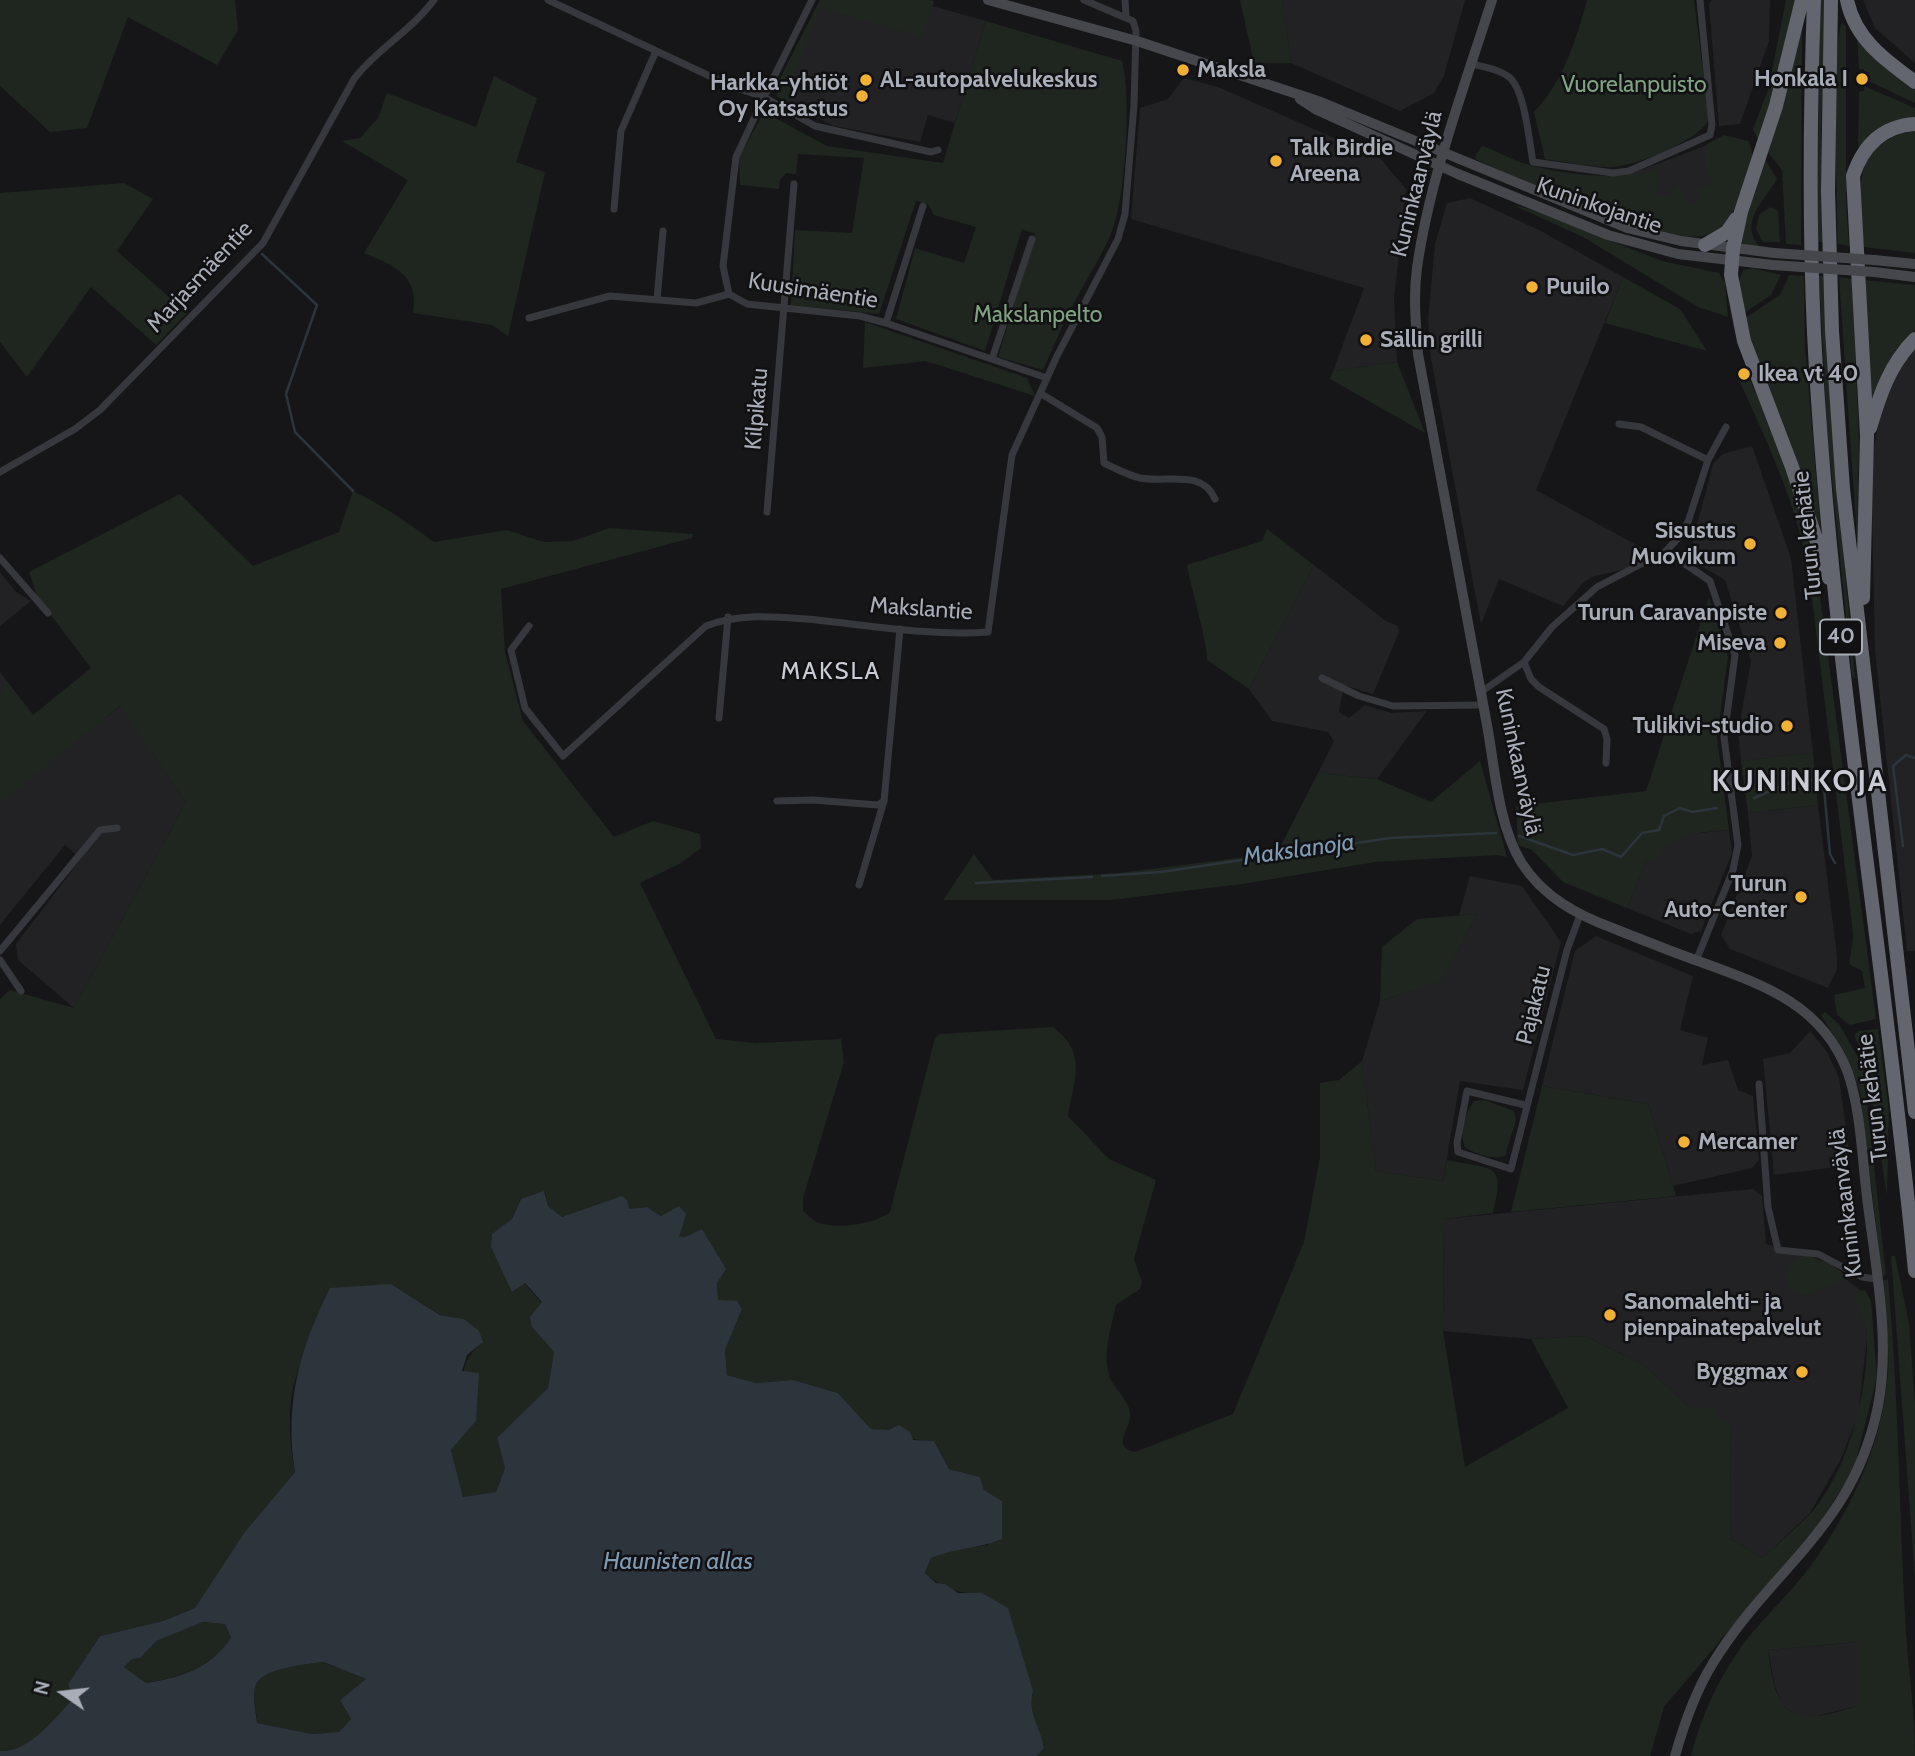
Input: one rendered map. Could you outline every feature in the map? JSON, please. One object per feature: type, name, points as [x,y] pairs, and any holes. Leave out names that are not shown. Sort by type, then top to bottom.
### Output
[{"type":"highway","points":[[1802,0],[1786,73],[1741,212],[1732,256],[1735,304],[1742,334],[1792,467],[1837,603]]},
{"type":"highway","name":"Turun kehätie","points":[[1814,0],[1810,133],[1814,331],[1837,603],[1915,1271]]},
{"type":"highway","name":"Turun kehätie","points":[[1831,0],[1828,135],[1832,331],[1843,489],[1915,1112]]},
{"type":"highway","points":[[1847,0],[1850,15],[1863,37],[1886,61],[1915,82]]},
{"type":"highway","points":[[1861,648],[1867,436],[1853,176],[1861,156],[1875,138],[1898,126],[1915,124]]},
{"type":"highway","points":[[1705,245],[1727,232],[1741,212]]},
{"type":"highway","points":[[1867,436],[1887,377],[1900,354],[1915,339]]},
{"type":"street","name":"Marjasmäentie","points":[[0,472],[75,429],[100,410],[263,243],[354,79],[366,63],[414,23],[434,0]]},
{"type":"street","points":[[548,0],[733,87],[764,97],[815,126],[931,152],[938,150]]},
{"type":"street","name":"Kuusimäentie","points":[[812,0],[736,157],[723,266],[725,287],[729,294],[747,304],[860,316],[1047,378]]},
{"type":"street","name":"Kuninkojantie","points":[[988,0],[1137,41],[1321,102],[1605,220],[1644,233],[1705,245],[1732,256]]},
{"type":"street","points":[[1084,0],[1133,21],[1137,41]]},
{"type":"street","points":[[1125,0],[1126,16]]},
{"type":"street","name":"Kuninkaanväylä","points":[[1492,0],[1440,166],[1417,269],[1414,308],[1418,354],[1483,705],[1514,847],[1541,886],[1580,915],[1781,993],[1815,1019],[1834,1045],[1854,1095],[1876,1279],[1882,1354],[1881,1389],[1870,1440],[1858,1471],[1844,1500],[1819,1534],[1769,1588],[1713,1662],[1694,1698],[1675,1756]]},
{"type":"street","points":[[1472,64],[1500,72],[1514,82],[1533,162],[1613,173],[1629,171],[1710,135],[1712,125],[1700,0]]},
{"type":"street","name":"Makslantie","points":[[728,617],[804,619],[900,629],[988,632],[1012,455],[1047,378],[1118,239],[1129,191],[1137,41]]},
{"type":"street","points":[[614,209],[621,131],[656,51]]},
{"type":"street","name":"Kuninkojantie","points":[[1292,94],[1317,110],[1440,166],[1618,238],[1678,254],[1874,266],[1915,264]]},
{"type":"street","name":"Kilpikatu","points":[[767,512],[794,184]]},
{"type":"street","points":[[886,323],[923,206]]},
{"type":"street","points":[[657,299],[663,232]]},
{"type":"street","points":[[992,359],[1032,239]]},
{"type":"street","name":"Kuninkojantie","points":[[1874,266],[1915,277]]},
{"type":"street","points":[[529,318],[610,296],[696,303],[729,294]]},
{"type":"street","points":[[1040,393],[1097,428],[1102,437],[1104,463],[1140,478],[1199,481],[1210,487],[1215,499]]},
{"type":"street","points":[[1619,424],[1641,427],[1708,460]]},
{"type":"street","points":[[1481,692],[1524,662],[1552,626],[1597,587],[1666,551],[1688,522],[1708,460],[1726,427]]},
{"type":"street","points":[[1666,551],[1710,581],[1735,656],[1724,737],[1738,845],[1732,870],[1696,961]]},
{"type":"street","points":[[0,558],[48,613]]},
{"type":"street","points":[[529,626],[511,650],[524,708],[563,757],[706,626],[728,617],[719,718]]},
{"type":"street","points":[[859,885],[884,801],[900,629]]},
{"type":"street","points":[[1524,662],[1531,679],[1539,687],[1604,729],[1607,739],[1606,763]]},
{"type":"street","points":[[1322,678],[1359,696],[1393,706],[1483,705]]},
{"type":"street","points":[[777,801],[813,800],[878,805],[884,801]]},
{"type":"street","points":[[0,951],[100,830],[117,828]]},
{"type":"street","name":"Pajakatu","points":[[1525,1105],[1467,1091],[1458,1132],[1458,1152],[1462,1156],[1511,1169],[1525,1105],[1567,950],[1580,915]]},
{"type":"street","points":[[0,960],[21,991]]},
{"type":"street","points":[[1759,1084],[1768,1206],[1778,1250],[1818,1254],[1862,1277],[1876,1279]]},
{"type":"shaded area","points":[[822,0],[911,0],[986,21],[955,123],[928,115],[920,142],[834,126],[784,101],[779,87]]},
{"type":"shaded area","points":[[1282,0],[1465,0],[1444,76],[1434,93],[1400,111],[1291,63]]},
{"type":"shaded area","points":[[1712,0],[1770,0],[1769,41],[1740,124],[1719,126],[1709,4]]},
{"type":"shaded area","points":[[1863,0],[1915,0],[1915,63],[1875,28]]},
{"type":"shaded area","points":[[1184,78],[1218,87],[1380,158],[1406,189],[1394,299],[1397,362],[1333,371],[1364,288],[1131,219],[1140,108],[1168,99]]},
{"type":"shaded area","points":[[1718,141],[1713,203],[1671,214],[1617,179]]},
{"type":"shaded area","points":[[1470,198],[1541,231],[1623,277],[1536,490],[1651,553],[1631,568],[1585,581],[1563,606],[1499,579],[1481,624],[1431,359],[1428,320],[1435,244],[1447,203]]},
{"type":"shaded area","points":[[1915,344],[1915,951],[1907,951],[1875,650],[1871,464],[1883,399]]},
{"type":"shaded area","points":[[1752,446],[1791,558],[1813,753],[1741,761],[1738,732],[1751,661],[1725,580],[1696,563],[1691,548],[1713,464],[1723,454]]},
{"type":"shaded area","points":[[1314,565],[1386,621],[1398,626],[1399,632],[1373,694],[1344,685],[1339,712],[1349,718],[1365,705],[1391,713],[1427,711],[1377,779],[1318,773],[1334,741],[1328,732],[1272,721],[1249,689]]},
{"type":"shaded area","points":[[0,572],[15,591],[31,601],[0,626]]},
{"type":"shaded area","points":[[0,672],[61,751],[121,706],[186,802],[74,1008],[18,960],[16,944],[81,859],[65,845],[0,925]]},
{"type":"shaded area","points":[[1818,805],[1837,956],[1837,969],[1828,988],[1730,949],[1721,935],[1752,856],[1748,813]]},
{"type":"shaded area","points":[[1729,830],[1732,853],[1701,931],[1691,934],[1627,908],[1647,858],[1680,835]]},
{"type":"shaded area","points":[[1470,876],[1522,886],[1561,942],[1523,1090],[1460,1081],[1443,1181],[1376,1171],[1362,1061],[1380,1001],[1441,980],[1477,914],[1459,915]]},
{"type":"shaded area","points":[[1596,936],[1693,976],[1680,1030],[1708,1038],[1702,1065],[1728,1060],[1738,1090],[1753,1096],[1759,1160],[1752,1168],[1673,1186],[1648,1104],[1542,1086],[1575,951]]},
{"type":"shaded area","points":[[1810,1031],[1827,1052],[1839,1078],[1851,1165],[1774,1175],[1763,1059],[1790,1053]]},
{"type":"shaded area","points":[[1753,1189],[1762,1196],[1766,1244],[1821,1261],[1863,1292],[1867,1338],[1858,1416],[1841,1459],[1810,1513],[1763,1558],[1730,1539],[1731,1426],[1691,1409],[1644,1365],[1585,1336],[1531,1339],[1443,1331],[1444,1219]]},
{"type":"shaded area","points":[[1858,1642],[1857,1706],[1809,1718],[1794,1715],[1781,1703],[1768,1650]]},
{"type":"green space","points":[[0,0],[235,0],[238,30],[217,65],[128,17],[87,128],[50,132],[0,86]]},
{"type":"green space","points":[[820,0],[934,1],[922,37],[820,8],[789,88],[790,105],[787,105],[777,96],[777,84]]},
{"type":"green space","points":[[1240,0],[1282,0],[1291,63],[1254,63]]},
{"type":"green space","name":"Vuorelanpuisto","points":[[1587,0],[1694,0],[1709,119],[1693,136],[1649,158],[1620,166],[1593,166],[1545,159],[1534,112],[1561,74]]},
{"type":"green space","points":[[1786,0],[1795,0],[1787,44],[1759,142],[1753,129],[1768,90]]},
{"type":"green space","points":[[1820,0],[1825,0],[1821,135],[1823,242],[1817,242]]},
{"type":"green space","name":"Makslanpelto","points":[[986,21],[1122,61],[1125,78],[1126,150],[1116,220],[1043,370],[998,357],[1035,234],[1022,229],[985,351],[896,319],[915,248],[964,263],[976,227],[934,215],[928,204],[916,201],[879,314],[791,305],[795,230],[852,233],[864,158],[798,154],[796,174],[786,173],[780,180],[779,189],[740,185],[739,158],[764,112],[827,146],[943,163]]},
{"type":"green space","points":[[1842,23],[1846,26],[1846,203],[1849,246],[1838,244],[1836,92]]},
{"type":"green space","points":[[1802,28],[1801,245],[1786,244],[1782,170],[1767,151]]},
{"type":"green space","points":[[1857,37],[1889,71],[1915,90],[1915,103],[1864,79],[1864,69],[1859,69]]},
{"type":"green space","points":[[494,76],[537,98],[516,162],[545,172],[508,336],[492,325],[413,313],[414,300],[408,281],[395,268],[364,253],[408,180],[342,141],[360,138],[378,118],[387,93],[476,127]]},
{"type":"green space","points":[[1864,86],[1915,108],[1915,117],[1858,148],[1859,92],[1864,91]]},
{"type":"green space","points":[[1915,130],[1915,253],[1864,247],[1861,190],[1869,159],[1878,147],[1894,137]]},
{"type":"green space","points":[[1724,135],[1748,141],[1752,162],[1728,221],[1716,232],[1695,237],[1666,234],[1597,212],[1477,160],[1475,156],[1482,146],[1518,161],[1573,174],[1628,175],[1659,169],[1658,195],[1667,197],[1679,184],[1688,205],[1701,199],[1697,191],[1712,183],[1705,164],[1707,144]]},
{"type":"green space","points":[[1764,158],[1777,179],[1752,221],[1754,239],[1761,248],[1742,244],[1741,238]]},
{"type":"green space","points":[[124,183],[153,199],[117,251],[187,313],[156,345],[91,287],[27,377],[0,342],[0,193]]},
{"type":"green space","points":[[1513,205],[1533,210],[1662,261],[1719,273],[1725,283],[1728,317],[1698,307],[1583,237]]},
{"type":"green space","points":[[1770,207],[1778,211],[1780,242],[1763,242],[1756,229],[1759,215]]},
{"type":"green space","points":[[1752,268],[1781,275],[1771,295],[1744,313],[1739,281],[1743,270]]},
{"type":"green space","points":[[1789,275],[1804,276],[1805,347],[1821,532],[1752,347],[1745,318],[1780,295]]},
{"type":"green space","points":[[1819,276],[1825,276],[1832,428],[1855,679],[1852,676],[1827,430]]},
{"type":"green space","points":[[1623,277],[1680,309],[1707,351],[1605,323]]},
{"type":"green space","points":[[1839,277],[1852,279],[1859,440],[1857,539]]},
{"type":"green space","points":[[1863,280],[1915,285],[1915,330],[1895,351],[1871,401]]},
{"type":"green space","points":[[865,322],[1027,378],[1035,396],[926,361],[863,368]]},
{"type":"green space","points":[[1397,362],[1425,433],[1330,379],[1333,371]]},
{"type":"green space","points":[[1748,376],[1788,473],[1817,573],[1876,1019],[1850,1025],[1837,1015],[1834,995],[1865,988],[1862,971],[1849,964],[1853,939],[1852,924],[1809,574],[1789,499],[1739,380]]},
{"type":"green space","points":[[353,491],[394,514],[434,542],[507,530],[543,542],[573,541],[609,528],[693,534],[692,538],[501,589],[505,652],[523,721],[614,837],[653,821],[700,834],[701,848],[679,864],[640,883],[716,1039],[756,1043],[841,1039],[844,1062],[803,1198],[803,1211],[815,1221],[834,1226],[855,1224],[875,1220],[890,1212],[935,1038],[940,1034],[1053,1027],[1064,1037],[1075,1057],[1076,1067],[1068,1116],[1109,1159],[1156,1180],[1134,1259],[1142,1282],[1140,1289],[1116,1305],[1108,1342],[1108,1371],[1130,1413],[1123,1441],[1127,1449],[1135,1452],[1233,1414],[1304,1242],[1320,1157],[1320,1083],[1339,1080],[1362,1061],[1376,1171],[1443,1181],[1447,1160],[1485,1167],[1496,1176],[1498,1184],[1493,1213],[1444,1219],[1443,1331],[1465,1467],[1568,1408],[1531,1339],[1585,1336],[1644,1365],[1691,1409],[1716,1408],[1719,1418],[1731,1426],[1730,1539],[1763,1558],[1810,1514],[1823,1497],[1845,1454],[1859,1406],[1866,1359],[1866,1330],[1854,1292],[1865,1290],[1871,1301],[1877,1378],[1854,1469],[1818,1525],[1664,1707],[1650,1756],[1037,1756],[1044,1748],[1033,1713],[1033,1691],[982,1593],[966,1593],[952,1589],[925,1573],[931,1558],[945,1552],[988,1545],[1002,1501],[984,1490],[980,1477],[949,1469],[934,1441],[871,1429],[838,1393],[793,1380],[756,1383],[727,1375],[725,1350],[742,1309],[718,1301],[717,1283],[702,1229],[679,1237],[662,1216],[647,1207],[562,1217],[548,1206],[545,1192],[521,1199],[512,1218],[512,1292],[524,1283],[542,1303],[532,1327],[554,1352],[548,1388],[497,1438],[505,1468],[496,1492],[463,1497],[451,1450],[476,1421],[465,1388],[464,1369],[473,1351],[483,1342],[464,1319],[441,1315],[391,1284],[326,1340],[299,1369],[290,1407],[295,1472],[244,1533],[195,1608],[163,1621],[100,1636],[68,1684],[74,1698],[31,1740],[11,1750],[0,1751],[0,999],[10,990],[74,1008],[186,802],[120,706],[0,803],[0,695],[7,681],[33,715],[91,668],[37,597],[29,572],[180,494],[253,566],[339,532]]},
{"type":"green space","points":[[1267,529],[1314,565],[1249,689],[1207,660],[1187,565],[1262,541]]},
{"type":"green space","points":[[1709,597],[1728,657],[1717,738],[1729,830],[1687,835],[1669,844],[1657,861],[1647,858],[1627,908],[1563,882],[1532,850],[1518,845],[1516,806],[1646,791]]},
{"type":"green space","points":[[1813,753],[1818,805],[1748,813],[1741,761]]},
{"type":"green space","points":[[1480,761],[1507,857],[1497,855],[1376,862],[1242,884],[1111,900],[943,900],[974,854],[993,880],[1119,873],[1277,853],[1318,773],[1377,779],[1431,802]]},
{"type":"green space","points":[[1477,914],[1441,981],[1380,1001],[1382,947],[1417,919]]},
{"type":"green space","points":[[1825,1012],[1839,1024],[1863,1066],[1886,1275],[1882,1276],[1860,1091],[1844,1051],[1821,1015]]},
{"type":"green space","points":[[1878,1029],[1889,1111],[1887,1196],[1866,1060],[1854,1035],[1859,1031]]},
{"type":"green space","points":[[1542,1086],[1648,1104],[1676,1196],[1511,1212]]},
{"type":"green space","points":[[1484,1100],[1514,1111],[1516,1120],[1505,1156],[1490,1157],[1465,1148],[1462,1136],[1465,1118],[1474,1101]]},
{"type":"green space","points":[[1806,1255],[1831,1264],[1849,1278],[1810,1294],[1800,1295],[1787,1284],[1786,1273],[1796,1258]]},
{"type":"green space","points":[[1891,1256],[1895,1256],[1909,1323],[1915,1404],[1915,1579]]},
{"type":"green space","points":[[1888,1279],[1892,1323],[1906,1633],[1915,1756],[1691,1756],[1707,1707],[1732,1661],[1752,1633],[1817,1557],[1844,1514],[1865,1468],[1881,1420],[1888,1371],[1888,1337],[1882,1281]],"holes":[[[1857,1642],[1857,1706],[1817,1716],[1803,1716],[1792,1712],[1783,1704],[1776,1691],[1768,1650]]]},
{"type":"green space","points":[[203,1622],[225,1624],[231,1639],[204,1664],[171,1678],[146,1683],[124,1667],[132,1659],[140,1658],[155,1641]]},
{"type":"green space","points":[[324,1662],[366,1679],[340,1700],[351,1719],[339,1732],[312,1734],[257,1723],[254,1693],[256,1684],[261,1679],[287,1668]]},
{"type":"water","name":"Haunisten allas","points":[[544,1191],[548,1206],[562,1217],[622,1196],[627,1200],[629,1209],[647,1207],[661,1216],[679,1206],[686,1214],[679,1237],[702,1229],[726,1269],[717,1283],[718,1300],[737,1301],[742,1309],[725,1350],[727,1375],[756,1383],[793,1380],[838,1393],[871,1429],[889,1430],[899,1425],[910,1432],[913,1440],[934,1441],[949,1469],[980,1477],[984,1490],[1002,1501],[1002,1539],[931,1558],[925,1573],[936,1583],[945,1584],[958,1593],[982,1593],[1008,1608],[1033,1691],[1033,1713],[1044,1748],[1037,1756],[0,1756],[0,1751],[11,1750],[31,1740],[74,1698],[68,1684],[100,1636],[163,1621],[195,1608],[244,1533],[295,1472],[292,1423],[297,1377],[310,1333],[330,1288],[391,1284],[440,1315],[464,1319],[479,1331],[483,1342],[467,1355],[462,1371],[479,1373],[476,1421],[451,1450],[463,1497],[496,1492],[505,1468],[497,1438],[548,1388],[554,1352],[532,1327],[530,1317],[542,1302],[525,1283],[512,1292],[491,1247],[492,1234],[512,1219],[521,1199]],"holes":[[[203,1622],[225,1624],[231,1638],[214,1657],[194,1670],[146,1683],[124,1667],[132,1659],[140,1658],[156,1641]],[[324,1662],[366,1679],[340,1700],[351,1719],[339,1732],[312,1734],[257,1723],[254,1693],[256,1684],[261,1679],[287,1668]]]},
{"type":"waterway","points":[[262,254],[317,305],[286,394],[295,432],[353,491]]},
{"type":"waterway","name":"Makslanoja","points":[[1903,846],[1893,766],[1906,755],[1915,758]]},
{"type":"waterway","name":"Makslanoja","points":[[1754,798],[1805,776],[1824,788],[1830,854],[1835,863]]},
{"type":"waterway","name":"Makslanoja","points":[[1519,836],[1573,855],[1602,849],[1621,857],[1642,833],[1659,830],[1664,816],[1680,808],[1692,812],[1717,808]]},
{"type":"waterway","name":"Makslanoja","points":[[1102,876],[1161,872],[1390,838],[1496,833]]},
{"type":"waterway","name":"Makslanoja","points":[[976,883],[1092,877]]},
{"type":"place","name":"Maksla","points":[[1183,70]]},
{"type":"place","name":"Honkala I","points":[[1862,79]]},
{"type":"place","name":"AL-autopalvelukeskus","points":[[866,80]]},
{"type":"place","name":"Harkka-yhtiöt Oy Katsastus","points":[[862,96]]},
{"type":"place","name":"Talk Birdie Areena","points":[[1276,161]]},
{"type":"place","name":"Puuilo","points":[[1532,287]]},
{"type":"place","name":"Sällin grilli","points":[[1366,340]]},
{"type":"place","name":"Ikea vt 40","points":[[1744,374]]},
{"type":"place","name":"Sisustus Muovikum","points":[[1750,544]]},
{"type":"place","name":"Turun Caravanpiste","points":[[1781,613]]},
{"type":"place","name":"Miseva","points":[[1780,643]]},
{"type":"place","name":"Tulikivi-studio","points":[[1787,726]]},
{"type":"place","name":"Turun Auto-Center","points":[[1801,897]]},
{"type":"place","name":"Mercamer","points":[[1684,1142]]},
{"type":"place","name":"Sanomalehti- ja pienpainatepalvelut","points":[[1610,1315]]},
{"type":"place","name":"Byggmax","points":[[1802,1372]]},
{"type":"district","name":"MAKSLA","points":[[831,672]]},
{"type":"district","name":"KUNINKOJA","points":[[1800,782]]}]
